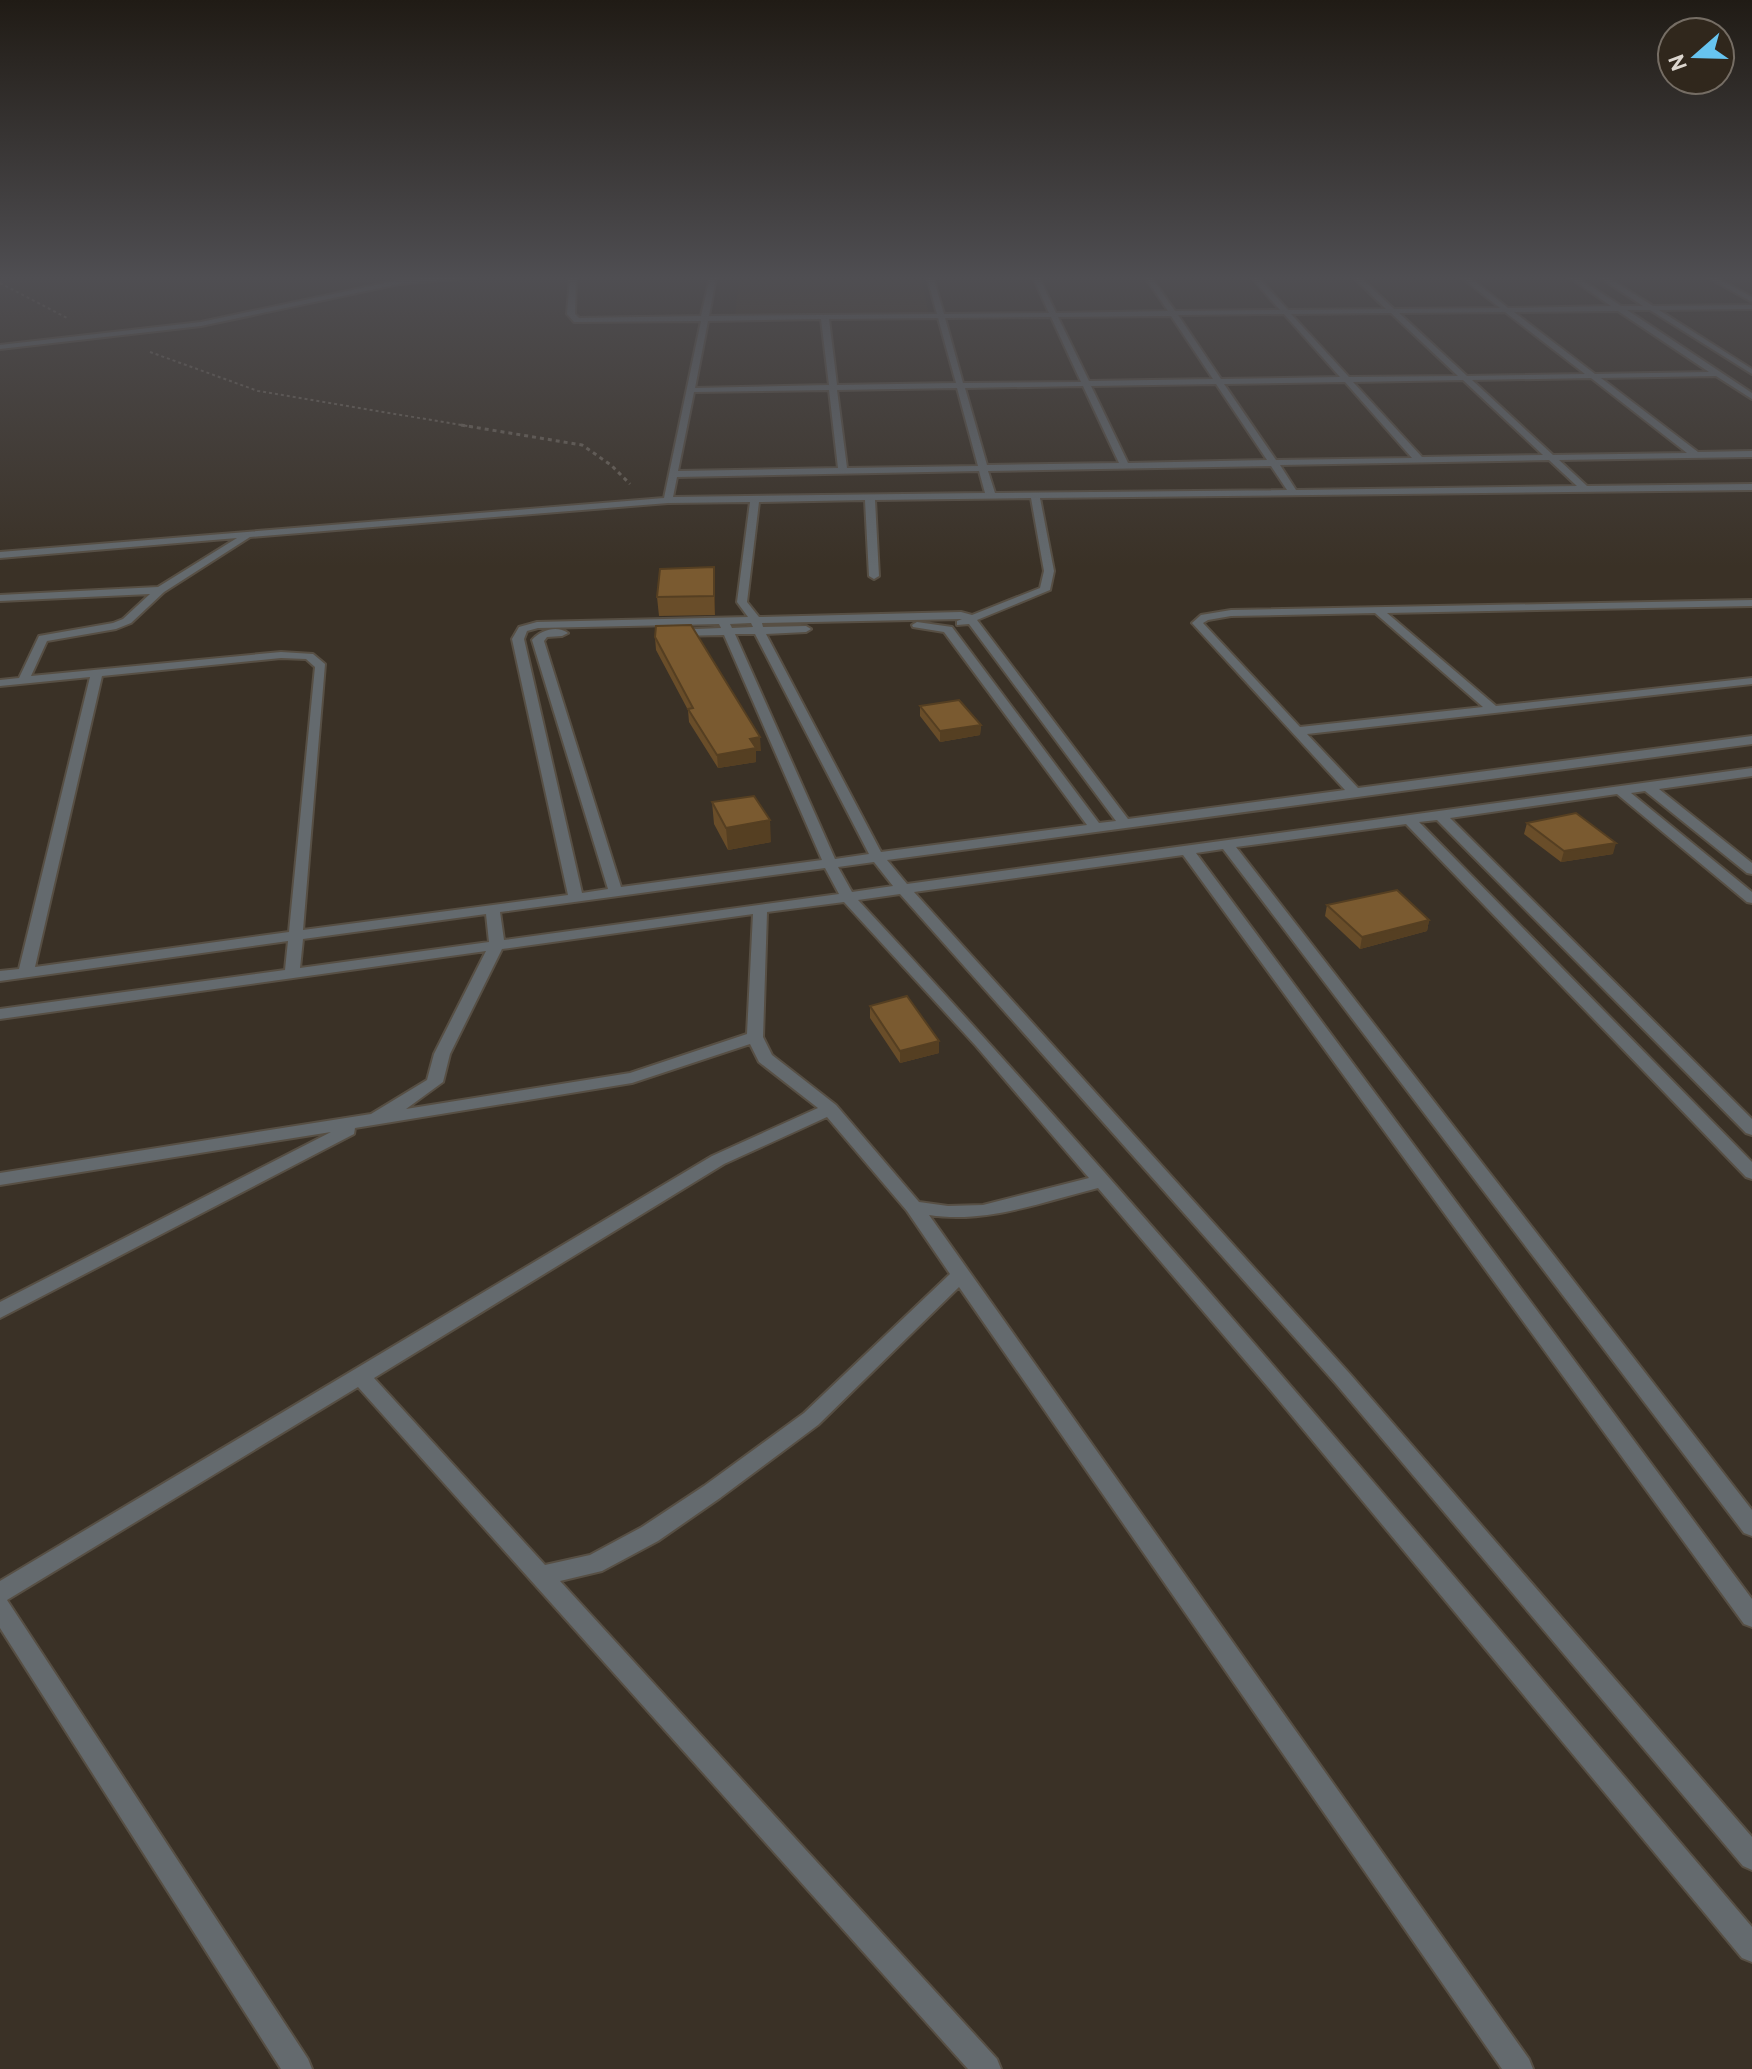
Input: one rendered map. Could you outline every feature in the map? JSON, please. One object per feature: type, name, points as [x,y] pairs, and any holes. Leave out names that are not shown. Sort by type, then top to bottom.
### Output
[{"type":"street","points":[[668,500],[693,374]]},
{"type":"street","points":[[832,374],[843,471]]},
{"type":"street","points":[[958,374],[991,497]]},
{"type":"street","points":[[1082,374],[1125,466]]},
{"type":"street","points":[[1213,374],[1294,493]]},
{"type":"street","points":[[1340,374],[1419,460]]},
{"type":"street","points":[[1460,374],[1585,489]]},
{"type":"street","points":[[1590,374],[1696,455]]},
{"type":"street","points":[[690,390],[1717,374],[1752,397]]},
{"type":"street","points":[[673,474],[1752,454]]},
{"type":"street","points":[[0,555],[668,500],[1752,487]]},
{"type":"street","points":[[757,625],[925,625],[948,629],[1045,590],[1049,571],[1035,496]]},
{"type":"street","points":[[870,498],[874,576]]},
{"type":"street","points":[[755,500],[742,602],[757,625],[876,855],[903,889],[1343,1379],[1752,1857]]},
{"type":"street","points":[[23,681],[43,638],[116,626],[127,621],[160,590],[250,535]]},
{"type":"street","points":[[0,598],[160,590]]},
{"type":"street","points":[[1355,793],[1197,623],[1205,617],[1231,613],[1752,603]]},
{"type":"street","points":[[1377,610],[1494,710]]},
{"type":"street","points":[[616,893],[538,640],[544,634],[950,614],[970,618],[1124,823]]},
{"type":"street","points":[[576,899],[518,639],[523,629],[537,625],[725,626]]},
{"type":"street","points":[[725,626],[830,864],[848,897],[982,1043],[1291,1399],[1752,1948]]},
{"type":"street","points":[[948,629],[1095,827]]},
{"type":"street","points":[[0,683],[281,655],[309,656],[321,666],[292,974]]},
{"type":"street","points":[[26,972],[97,674]]},
{"type":"street","points":[[1298,731],[1752,681]]},
{"type":"street","points":[[0,976],[493,911],[876,855],[1752,740]]},
{"type":"street","points":[[0,1014],[1752,772]]},
{"type":"street","points":[[1647,786],[1752,870]]},
{"type":"street","points":[[1620,790],[1752,899]]},
{"type":"street","points":[[1440,815],[1752,1129]]},
{"type":"street","points":[[1409,819],[1752,1173]]},
{"type":"street","points":[[1226,844],[1752,1527]]},
{"type":"street","points":[[1187,850],[1752,1617]]},
{"type":"street","points":[[760,909],[755,1037],[765,1058],[830,1109],[913,1207],[1519,2069]]},
{"type":"street","points":[[0,1311],[410,1100],[435,1082],[442,1054],[497,945],[493,911]]},
{"type":"street","points":[[0,1179],[632,1078],[755,1037]]},
{"type":"street","points":[[0,1593],[718,1160],[830,1109]]},
{"type":"street","points":[[913,1207],[948,1212],[983,1211],[1102,1181]]},
{"type":"street","points":[[541,1575],[594,1564],[650,1534],[712,1492],[811,1419],[960,1275]]},
{"type":"street","points":[[360,1376],[987,2069]]},
{"type":"street","points":[[0,1608],[298,2069]]},
{"type":"path","points":[[210,374],[258,391],[582,445],[611,465],[647,502]]},
{"type":"building","points":[[714,567],[714,596],[657,597],[660,569]]},
{"type":"building","points":[[691,625],[760,737],[750,739],[756,748],[717,755],[688,709],[693,708],[655,637],[656,626]]},
{"type":"building","points":[[959,700],[981,725],[940,731],[920,706]]},
{"type":"building","points":[[754,796],[770,820],[726,828],[712,802]]},
{"type":"building","points":[[1576,813],[1616,843],[1564,851],[1527,823]]},
{"type":"building","points":[[1397,890],[1429,920],[1362,937],[1327,905]]},
{"type":"building","points":[[907,996],[939,1041],[900,1051],[870,1006]]}]
